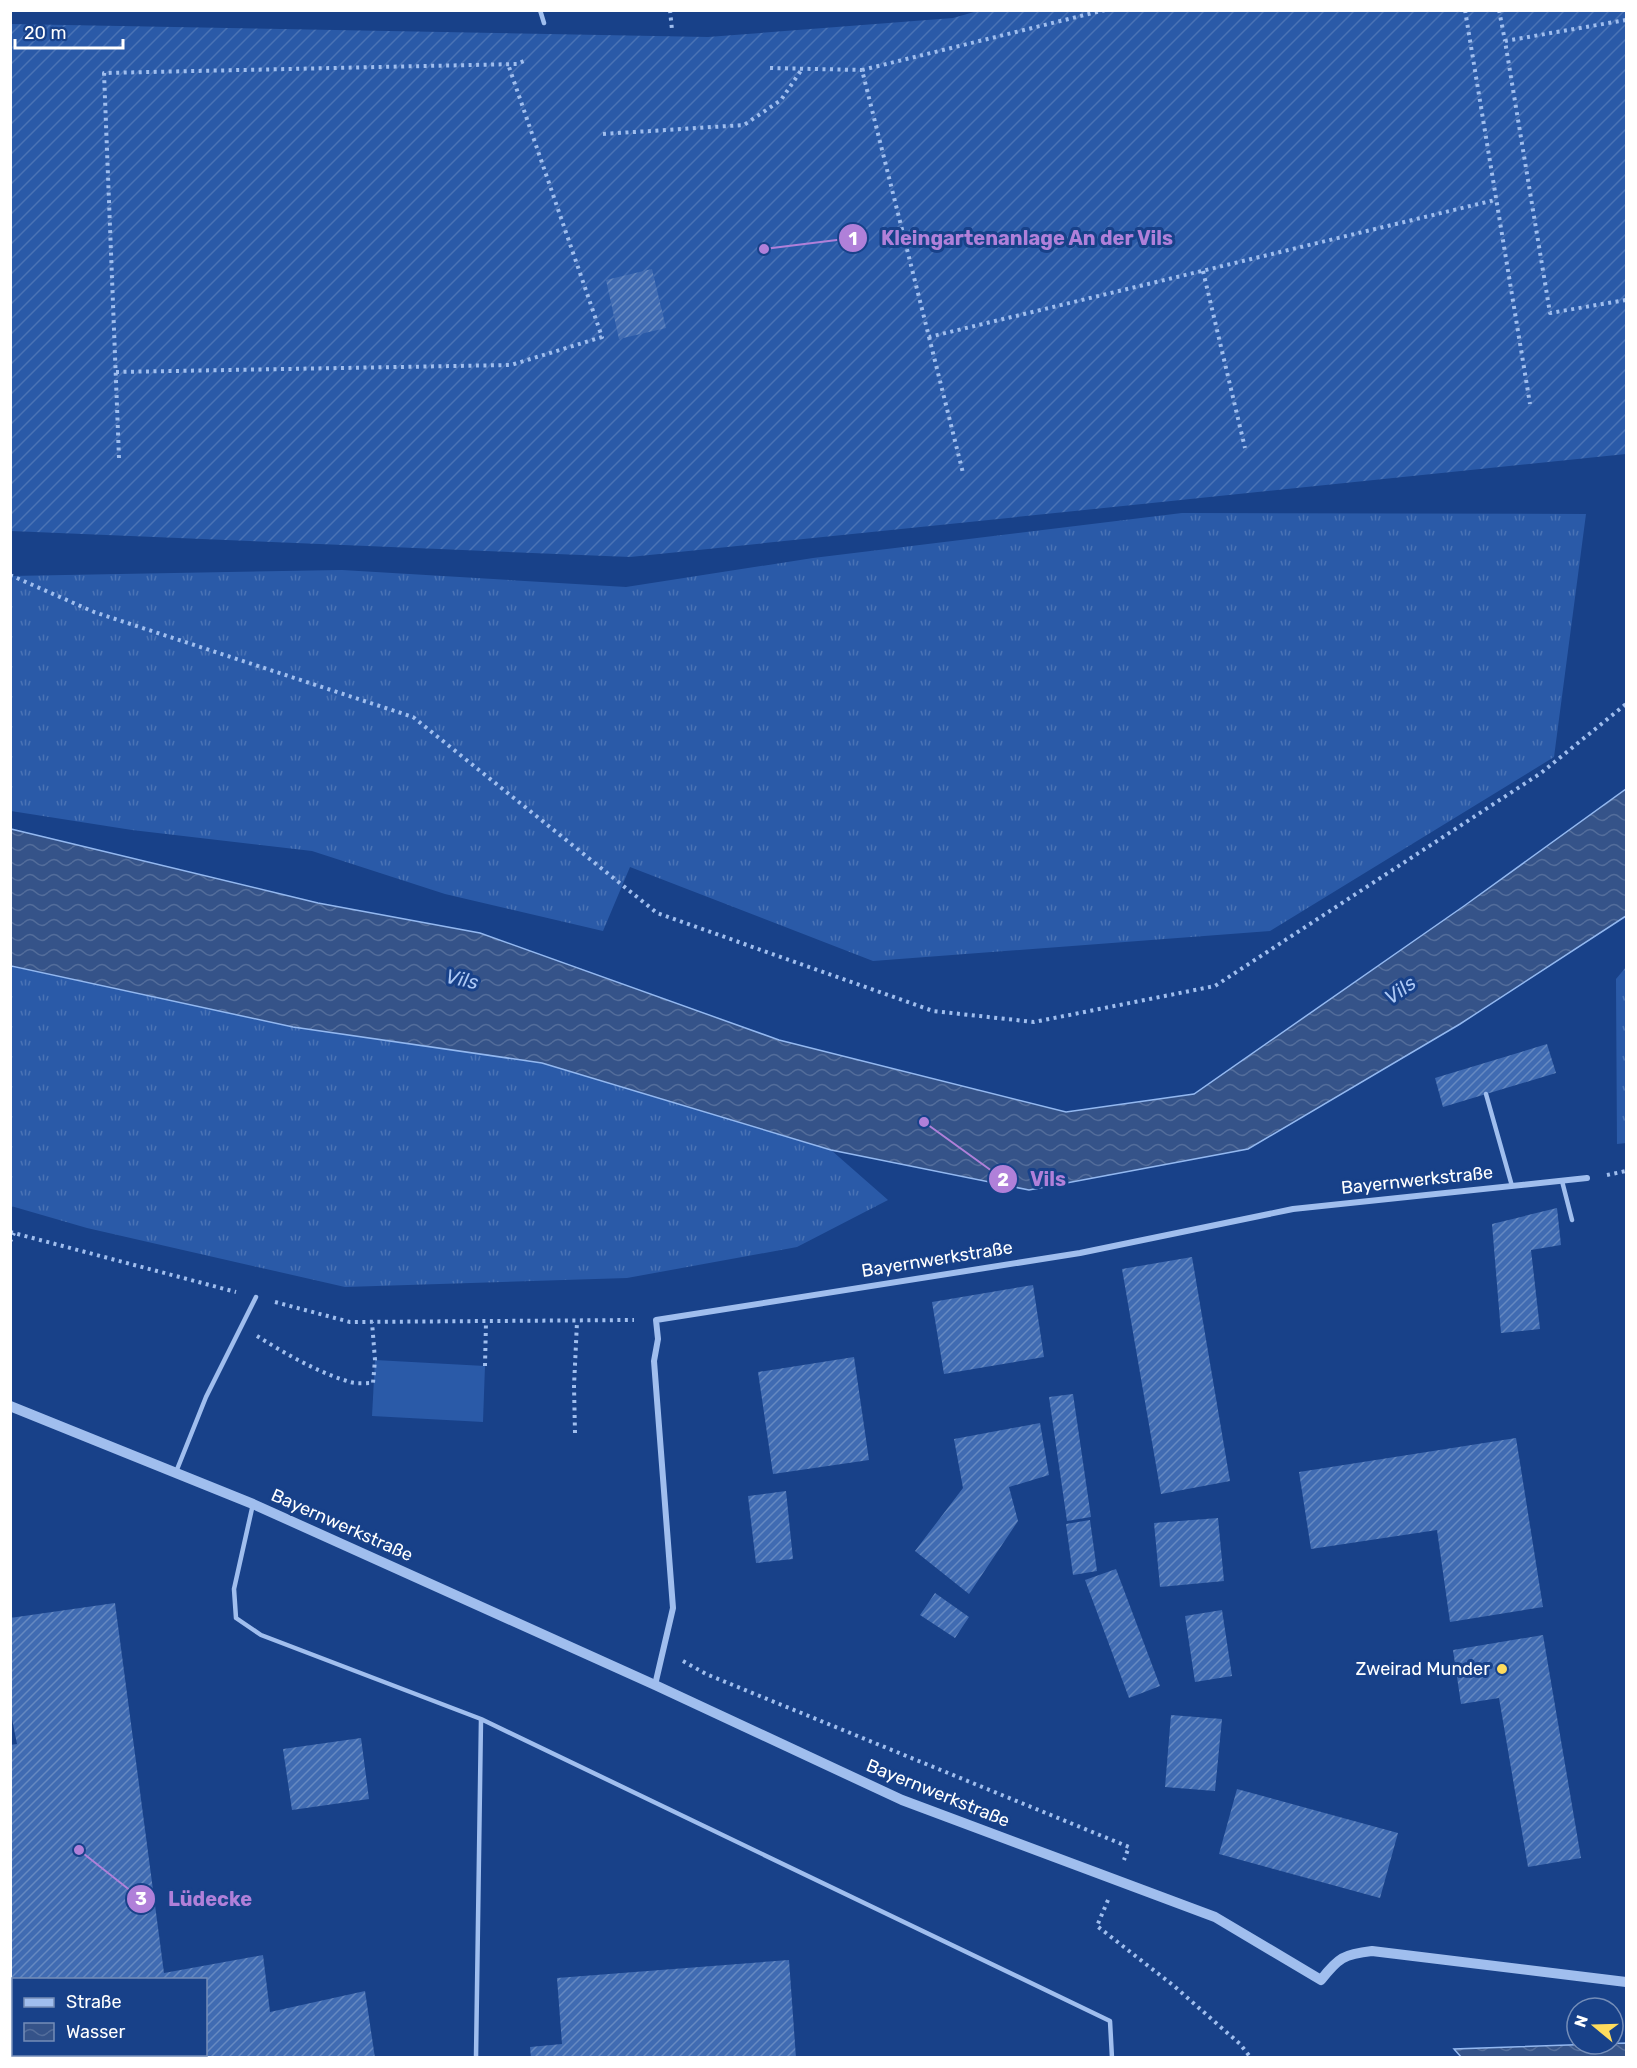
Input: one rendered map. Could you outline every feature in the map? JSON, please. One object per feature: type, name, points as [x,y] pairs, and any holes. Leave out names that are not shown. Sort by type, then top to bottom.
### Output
[{"type":"street","name":"Bayernwerkstraße","points":[[656,1320],[1080,1253],[1293,1209],[1587,1178]]},
{"type":"street","points":[[655,1685],[672,1608],[654,1361],[658,1339],[656,1320]]},
{"type":"street","name":"Bayernwerkstraße","points":[[10,1406],[253,1504],[655,1685],[902,1800],[1215,1917],[1321,1980],[1336,1961],[1351,1953],[1372,1951],[1626,1982]]},
{"type":"lane","points":[[540,10],[544,23]]},
{"type":"lane","points":[[1486,1094],[1512,1186]]},
{"type":"lane","points":[[1562,1181],[1572,1220]]},
{"type":"lane","points":[[176,1473],[206,1397],[256,1297]]},
{"type":"lane","points":[[253,1504],[234,1589],[236,1618],[261,1635],[481,1719],[1110,2021],[1112,2058]]},
{"type":"lane","points":[[476,2058],[481,1719]]},
{"type":"path","points":[[670,10],[672,30]]},
{"type":"path","points":[[770,68],[862,70],[1105,10]]},
{"type":"path","points":[[1465,10],[1530,404]]},
{"type":"path","points":[[1499,10],[1550,313],[1626,300]]},
{"type":"path","points":[[1505,41],[1626,20]]},
{"type":"path","points":[[119,458],[104,73],[508,64],[524,61]]},
{"type":"path","points":[[116,372],[511,365],[602,337],[508,64]]},
{"type":"path","points":[[603,134],[744,125],[781,100],[802,69]]},
{"type":"path","points":[[862,70],[963,473]]},
{"type":"path","points":[[929,337],[1496,200]]},
{"type":"path","points":[[1203,271],[1245,448]]},
{"type":"path","points":[[10,575],[94,612],[413,717],[657,913],[933,1011],[1034,1022],[1215,987],[1540,773],[1626,704]]},
{"type":"path","points":[[10,1242],[12,1233],[350,1322],[656,1320]]},
{"type":"path","points":[[242,1326],[288,1355],[316,1368],[352,1382],[373,1383],[375,1360],[372,1322]]},
{"type":"path","points":[[486,1322],[486,1366]]},
{"type":"path","points":[[575,1433],[574,1386],[577,1322]]},
{"type":"path","points":[[663,1650],[706,1674],[1129,1847],[1098,1926],[1174,1986],[1240,2044],[1251,2058]]},
{"type":"green space","points":[[981,10],[1626,11],[1626,454],[630,557],[11,531],[11,24],[708,37],[953,18]]},
{"type":"green space","points":[[1182,513],[1586,514],[1554,757],[1270,931],[873,961],[630,867],[603,931],[445,894],[312,851],[132,830],[11,811],[11,576],[342,570],[626,587],[813,558]]},
{"type":"green space","points":[[10,966],[293,1027],[542,1063],[831,1150],[888,1200],[797,1247],[627,1278],[345,1287],[87,1228],[11,1206]]},
{"type":"green space","points":[[1626,967],[1626,1143],[1617,1144],[1616,979]]},
{"type":"green space","points":[[375,1360],[485,1366],[483,1422],[372,1416]]},
{"type":"water","points":[[1626,789],[1626,916],[1460,1024],[1248,1149],[1029,1190],[831,1150],[542,1063],[293,1027],[11,966],[11,829],[318,903],[480,933],[779,1040],[1066,1112],[1194,1094],[1464,906]]},
{"type":"water","points":[[1625,2043],[1626,2058],[1462,2058],[1454,2049],[1565,2045],[1565,2056],[1625,2056]]},
{"type":"building","points":[[652,269],[666,328],[619,339],[606,280]]},
{"type":"building","points":[[1547,1044],[1556,1073],[1443,1107],[1435,1078]]},
{"type":"building","points":[[1557,1208],[1561,1245],[1531,1250],[1540,1329],[1501,1333],[1492,1224]]},
{"type":"building","points":[[1192,1257],[1230,1481],[1161,1494],[1122,1269]]},
{"type":"building","points":[[1033,1285],[1044,1357],[944,1374],[932,1302]]},
{"type":"building","points":[[854,1357],[869,1460],[773,1474],[758,1372]]},
{"type":"building","points":[[1073,1394],[1091,1517],[1067,1521],[1049,1397]]},
{"type":"building","points":[[1040,1423],[1049,1475],[1009,1487],[1018,1521],[969,1594],[915,1551],[963,1488],[954,1439]]},
{"type":"building","points":[[1516,1438],[1543,1607],[1450,1622],[1437,1530],[1311,1549],[1299,1472]]},
{"type":"building","points":[[786,1491],[793,1559],[756,1563],[748,1496]]},
{"type":"building","points":[[1218,1518],[1224,1581],[1160,1587],[1154,1523]]},
{"type":"building","points":[[1090,1520],[1097,1571],[1073,1575],[1066,1524]]},
{"type":"building","points":[[1116,1569],[1160,1686],[1129,1698],[1085,1580]]},
{"type":"building","points":[[935,1593],[969,1617],[955,1638],[920,1615]]},
{"type":"building","points":[[115,1603],[164,1973],[263,1955],[270,2012],[365,1991],[375,2058],[10,2058],[10,1745],[17,1744],[10,1709],[10,1618]]},
{"type":"building","points":[[1222,1610],[1232,1676],[1195,1682],[1185,1616]]},
{"type":"building","points":[[1543,1635],[1581,1858],[1528,1867],[1499,1698],[1461,1704],[1453,1650]]},
{"type":"building","points":[[1171,1715],[1222,1719],[1215,1791],[1165,1787]]},
{"type":"building","points":[[361,1738],[369,1799],[292,1810],[283,1749]]},
{"type":"building","points":[[1237,1789],[1398,1833],[1380,1898],[1219,1854]]},
{"type":"building","points":[[789,1960],[796,2058],[531,2058],[530,2047],[562,2044],[557,1978]]},
{"type":"place","name":"Kleingartenanlage An der Vils","points":[[764,249]]},
{"type":"place","name":"Vils","points":[[924,1122]]},
{"type":"place","name":"Zweirad Munder","points":[[1502,1669]]},
{"type":"place","name":"Lüdecke","points":[[79,1850]]}]
